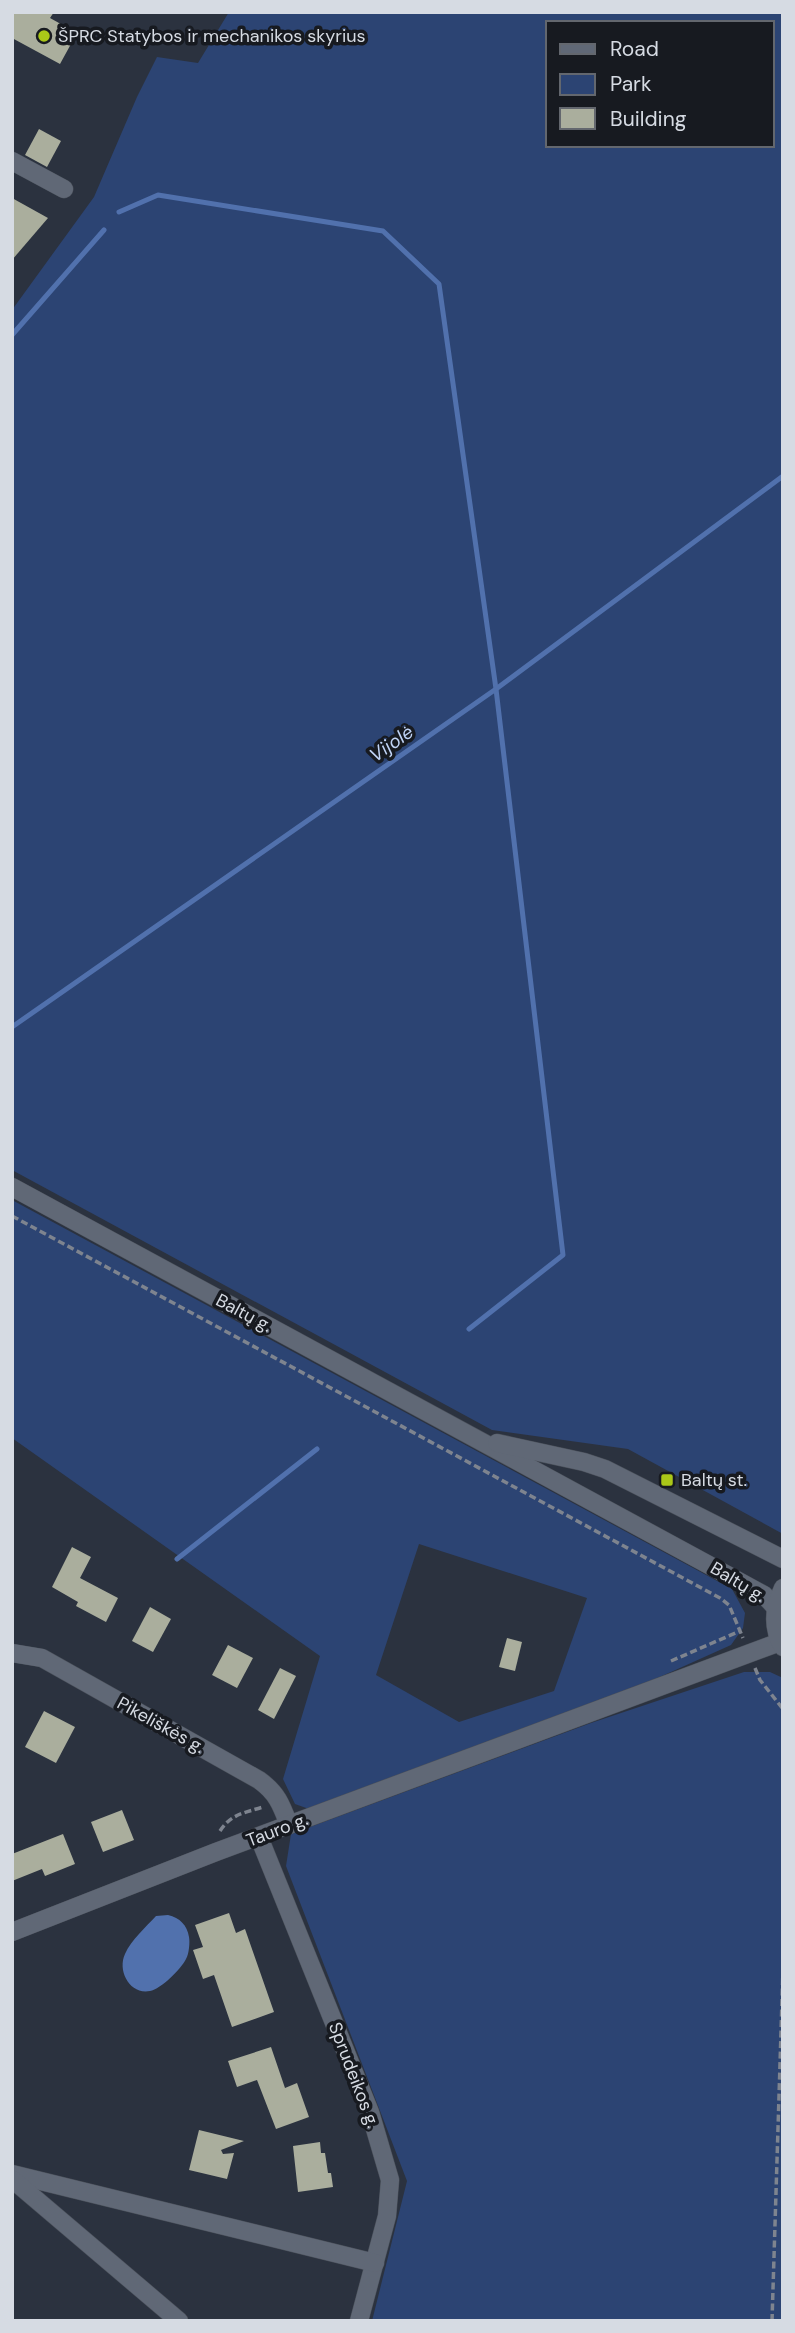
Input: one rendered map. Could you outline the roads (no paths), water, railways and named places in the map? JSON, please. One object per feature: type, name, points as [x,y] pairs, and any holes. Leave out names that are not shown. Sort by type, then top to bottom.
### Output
[{"type":"street","points":[[12,161],[64,189]]},
{"type":"street","name":"Baltų g.","points":[[12,1187],[732,1577],[764,1595],[776,1608]]},
{"type":"street","name":"Baltų g.","points":[[477,1438],[605,1469],[783,1559]]},
{"type":"street","points":[[781,1644],[776,1631],[776,1608],[783,1588]]},
{"type":"street","name":"Tauro g.","points":[[12,1932],[289,1825],[781,1644]]},
{"type":"street","name":"Pikeliškės g.","points":[[12,1653],[42,1658],[259,1780],[273,1790],[289,1825]]},
{"type":"street","name":"Sprudeikos g.","points":[[258,1837],[370,2112],[390,2180],[387,2216],[359,2321]]},
{"type":"street","points":[[12,2174],[375,2263]]},
{"type":"street","points":[[12,2179],[179,2321]]},
{"type":"waterway","points":[[119,212],[158,195],[383,231],[439,284],[496,689],[563,1255],[469,1329]]},
{"type":"waterway","points":[[12,335],[104,230]]},
{"type":"waterway","name":"Vijolė","points":[[12,1027],[496,689],[783,476]]},
{"type":"waterway","points":[[177,1559],[317,1449]]},
{"type":"place","name":"ŠPRC Statybos ir mechanikos skyrius","points":[[44,36]]},
{"type":"place","name":"Baltų st.","points":[[667,1480]]}]
